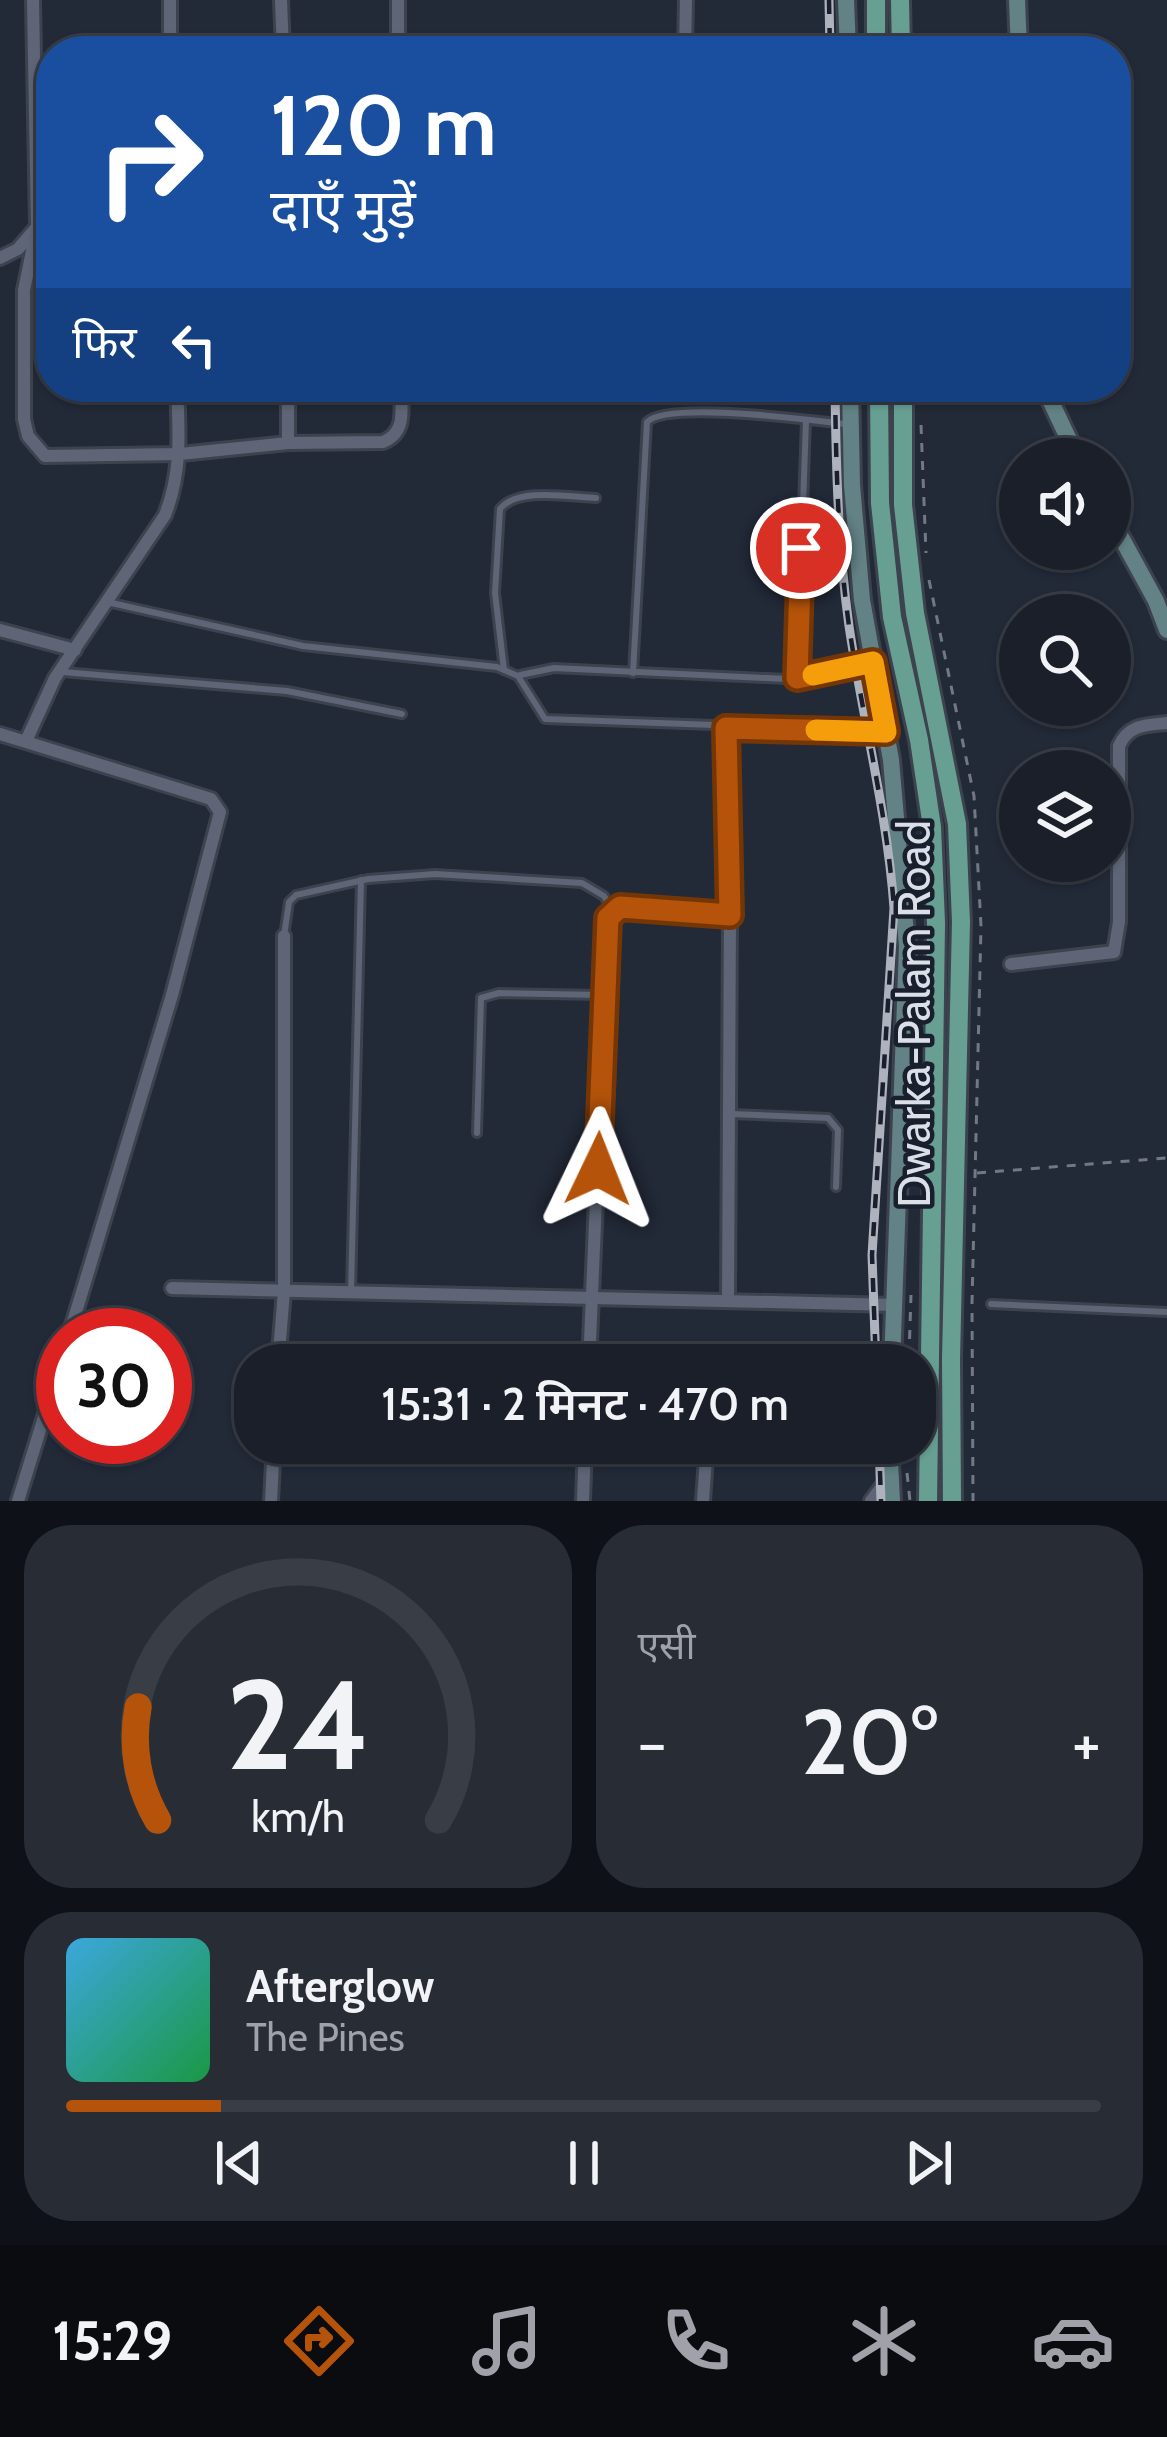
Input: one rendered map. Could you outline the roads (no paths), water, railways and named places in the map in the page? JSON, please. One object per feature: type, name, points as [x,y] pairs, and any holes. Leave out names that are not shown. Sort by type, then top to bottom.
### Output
[{"type":"main road","points":[[875,0],[876,36]]},
{"type":"main road","points":[[900,0],[901,36]]},
{"type":"main road","name":"Dwarka-Palam Road","points":[[879,402],[880,503],[889,584],[932,827],[936,923],[928,1501]]},
{"type":"main road","name":"Dwarka-Palam Road","points":[[904,402],[903,506],[915,613],[942,736],[958,844],[961,922],[952,1501]]},
{"type":"street","points":[[32,0],[36,75]]},
{"type":"street","points":[[170,0],[170,36]]},
{"type":"street","points":[[281,0],[282,36]]},
{"type":"street","points":[[398,0],[398,36]]},
{"type":"street","points":[[685,36],[686,0]]},
{"type":"street","points":[[846,0],[847,36]]},
{"type":"street","points":[[1017,0],[1018,36]]},
{"type":"street","points":[[0,258],[36,233]]},
{"type":"street","points":[[36,252],[24,290],[23,419],[28,436],[45,456],[180,454],[288,442],[383,442],[401,427],[400,402]]},
{"type":"street","points":[[26,741],[59,672],[165,515],[180,454],[178,402]]},
{"type":"street","points":[[288,442],[289,402]]},
{"type":"street","points":[[850,402],[862,600],[901,845],[907,946],[893,1344]]},
{"type":"street","points":[[1051,402],[1068,438]]},
{"type":"street","points":[[1131,555],[1167,630]]},
{"type":"street","points":[[0,629],[75,650]]},
{"type":"street","points":[[1011,964],[1114,952],[1119,922],[1119,746],[1125,733],[1139,726],[1167,723]]},
{"type":"street","points":[[726,728],[728,1300]]},
{"type":"street","points":[[0,734],[211,799],[220,812],[172,995],[78,1308]]},
{"type":"street","points":[[590,1344],[606,930],[612,910],[639,906],[730,915]]},
{"type":"street","points":[[280,1344],[284,1291],[284,936]]},
{"type":"street","points":[[172,1288],[895,1305]]},
{"type":"street","points":[[18,1501],[36,1443]]},
{"type":"street","points":[[271,1501],[273,1464]]},
{"type":"street","points":[[583,1501],[584,1464]]},
{"type":"street","points":[[703,1501],[705,1464]]},
{"type":"street","points":[[890,1464],[892,1501]]},
{"type":"street","points":[[871,1501],[890,1476]]},
{"type":"lane","points":[[633,673],[647,422],[662,412],[850,424]]},
{"type":"lane","points":[[797,678],[806,420]]},
{"type":"lane","points":[[504,670],[495,593],[500,509],[521,497],[596,498]]},
{"type":"lane","points":[[107,602],[303,646],[504,670],[518,676],[545,719],[886,732]]},
{"type":"lane","points":[[518,676],[554,668],[797,678],[873,662]]},
{"type":"lane","points":[[59,672],[287,691],[402,713]]},
{"type":"lane","points":[[284,936],[289,902],[296,895],[361,880],[435,874],[582,884],[604,896],[612,910]]},
{"type":"lane","points":[[351,1292],[361,880]]},
{"type":"lane","points":[[477,1133],[482,998],[499,993],[605,996]]},
{"type":"lane","points":[[729,1114],[828,1118],[838,1130],[836,1187]]},
{"type":"lane","points":[[992,1304],[1167,1312]]},
{"type":"railway","points":[[829,0],[830,36]]},
{"type":"railway","points":[[835,402],[845,596],[894,908],[872,1255],[875,1344]]},
{"type":"railway","points":[[880,1464],[881,1501]]}]
